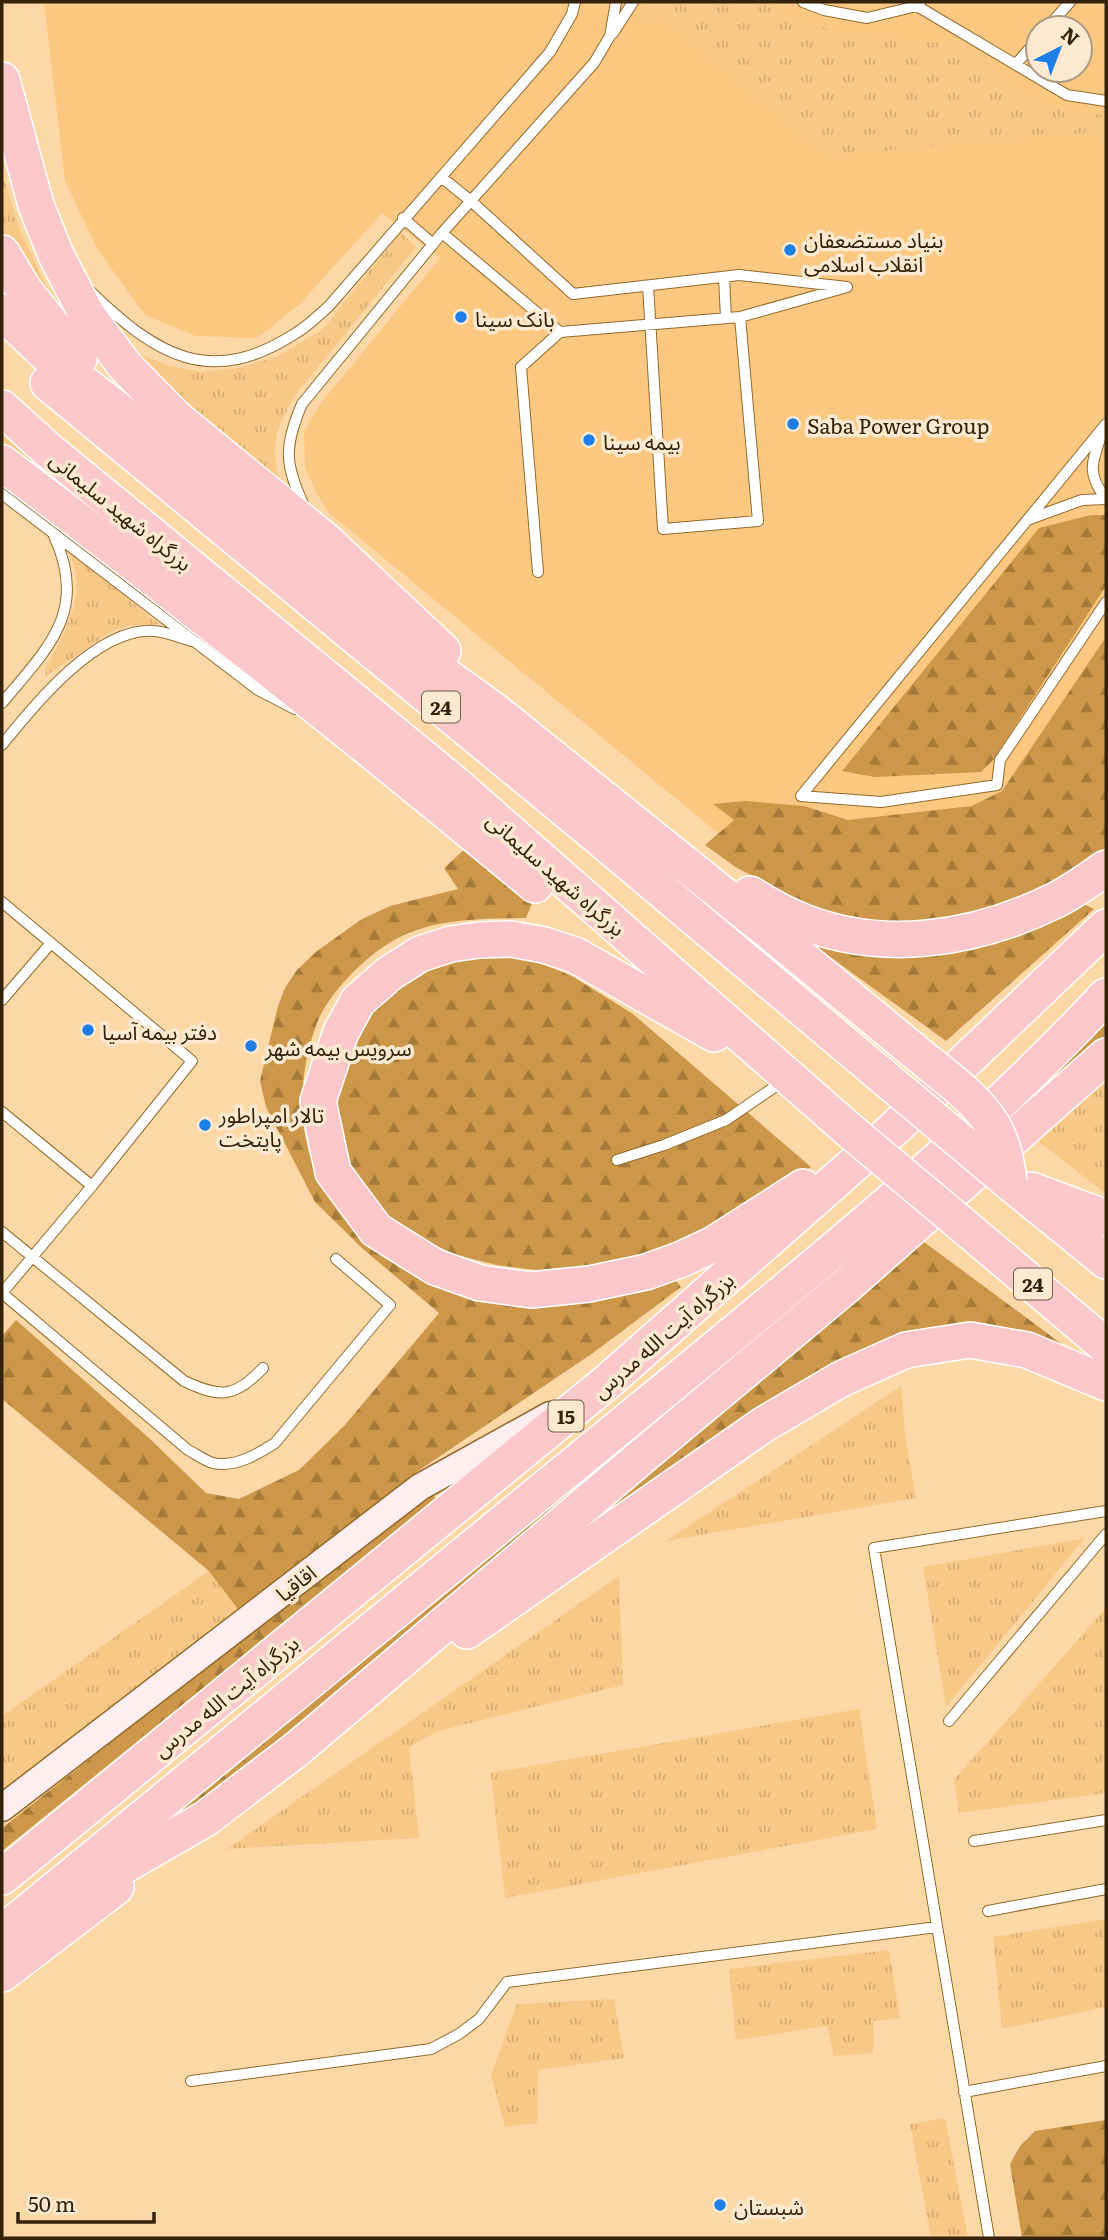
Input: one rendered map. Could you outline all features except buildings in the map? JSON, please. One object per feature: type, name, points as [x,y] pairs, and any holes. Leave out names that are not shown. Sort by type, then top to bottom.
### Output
[{"type":"highway","points":[[2,80],[36,205],[56,255],[87,315],[125,366],[176,418],[326,541],[439,646],[496,712]]},
{"type":"highway","points":[[2,253],[24,290],[56,332],[94,376],[159,442]]},
{"type":"highway","points":[[2,312],[46,354],[159,442],[392,637],[496,712],[965,1095],[993,1126],[1006,1160],[1009,1182],[1106,1217]]},
{"type":"highway","name":"24","points":[[2,342],[68,401],[596,835],[1106,1261]]},
{"type":"highway","name":"بزرگراه شهید سلیمانی","points":[[2,408],[47,449],[454,783],[849,1130],[1106,1346]]},
{"type":"highway","points":[[2,463],[373,750],[776,1086],[849,1130]]},
{"type":"highway","points":[[663,846],[792,918],[834,932],[871,939],[935,938],[1018,917],[1059,898],[1106,868]]},
{"type":"highway","name":"بزرگراه آیت الله مدرس","points":[[2,1877],[607,1383],[895,1128],[1106,927]]},
{"type":"highway","points":[[714,1034],[575,955],[544,945],[511,939],[479,940],[451,944],[420,954],[390,973],[358,1001],[341,1032],[318,1101],[333,1172],[376,1230],[435,1267],[480,1283],[531,1290],[589,1284],[646,1272],[682,1259],[714,1244],[895,1128]]},
{"type":"highway","name":"بزرگراه آیت الله مدرس","points":[[2,1935],[931,1168],[1069,1036],[1106,996]]},
{"type":"highway","points":[[298,1749],[846,1286],[1106,1056]]},
{"type":"highway","points":[[2,1974],[298,1749],[763,1425],[841,1379],[906,1350],[970,1340],[1027,1350],[1106,1383]]},
{"type":"highway","points":[[2,1935],[205,1819]]},
{"type":"main road","name":"اقاقیا","points":[[2,1808],[420,1487],[607,1383]]},
{"type":"lane","points":[[56,255],[90,292],[128,327],[164,350],[199,362],[235,361],[260,353],[298,333],[329,306],[550,52],[572,14],[575,2]]},
{"type":"lane","points":[[610,36],[616,2]]},
{"type":"lane","points":[[326,541],[304,507],[293,481],[287,449],[302,404],[442,233],[594,63],[633,2]]},
{"type":"lane","points":[[803,2],[824,10],[867,18],[919,4],[1067,95],[1106,101]]},
{"type":"lane","points":[[1016,64],[1024,55]]},
{"type":"lane","points":[[441,177],[573,294],[739,275],[847,287],[740,317],[560,332],[522,367],[538,572]]},
{"type":"lane","points":[[404,218],[433,244]]},
{"type":"lane","points":[[442,233],[560,332]]},
{"type":"lane","points":[[724,276],[726,318]]},
{"type":"lane","points":[[648,286],[663,529],[758,521],[740,317]]},
{"type":"lane","points":[[1105,425],[1093,459],[1092,471],[1093,482],[1106,499]]},
{"type":"lane","points":[[1105,425],[801,796],[881,802],[997,785],[1000,760],[1106,603]]},
{"type":"lane","points":[[2,494],[258,690],[304,714]]},
{"type":"lane","points":[[1027,521],[1082,500],[1106,499]]},
{"type":"lane","points":[[2,703],[53,639],[67,603],[68,579],[64,557],[52,532]]},
{"type":"lane","points":[[2,745],[38,700],[60,679],[110,642],[131,634],[153,631],[198,644]]},
{"type":"lane","points":[[316,720],[373,750]]},
{"type":"lane","points":[[2,902],[191,1061],[92,1186],[2,1293],[188,1450],[213,1463],[237,1462],[257,1455],[275,1443],[390,1306],[335,1259]]},
{"type":"lane","points":[[2,1000],[51,943]]},
{"type":"lane","points":[[617,1160],[664,1145],[726,1120],[776,1086]]},
{"type":"lane","points":[[2,1112],[92,1186]]},
{"type":"lane","points":[[2,1232],[184,1381],[220,1393],[233,1391],[247,1385],[263,1368]]},
{"type":"lane","points":[[989,2238],[874,1548],[1106,1511]]},
{"type":"lane","points":[[948,1721],[1106,1534]]},
{"type":"lane","points":[[974,1841],[1106,1820]]},
{"type":"lane","points":[[988,1911],[1106,1889]]},
{"type":"lane","points":[[191,2081],[431,2049],[459,2034],[479,2019],[508,1982],[937,1927]]},
{"type":"lane","points":[[964,2092],[1106,2066]]},
{"type":"shaded area","points":[[44,2],[1106,2],[1106,766],[786,870],[718,833],[329,513],[317,494],[305,467],[304,432],[320,404],[440,258],[382,213],[300,304],[257,338],[196,336],[145,315],[98,250],[65,181]]},
{"type":"green space","points":[[644,2],[756,2],[838,33],[962,45],[981,56],[1013,86],[1031,98],[1059,108],[1106,115],[1106,149],[1087,133],[824,156],[660,17],[644,25]]},
{"type":"green space","points":[[2,173],[20,230],[57,309],[2,239]]},
{"type":"green space","points":[[401,232],[416,247],[296,394],[282,419],[275,451],[282,490],[175,402],[112,334],[140,354],[169,366],[202,372],[238,368],[276,357],[322,330]]},
{"type":"green space","points":[[2,431],[82,502],[2,440]]},
{"type":"green space","points":[[1091,515],[1106,515],[1106,586],[993,760],[981,772],[875,777],[842,771],[1039,528]]},
{"type":"green space","points":[[68,550],[159,624],[127,626],[109,633],[46,676],[45,670],[68,624],[76,599],[76,576]]},
{"type":"green space","points":[[1106,637],[1106,853],[1003,910],[903,926],[823,912],[737,868],[705,845],[734,820],[713,804],[745,801],[804,806],[848,820],[972,806],[1002,791]]},
{"type":"green space","points":[[467,847],[533,901],[526,918],[443,923],[411,932],[374,954],[350,975],[330,999],[317,1023],[310,1044],[303,1089],[305,1134],[318,1177],[329,1197],[351,1220],[428,1276],[673,1277],[681,1287],[593,1353],[418,1471],[240,1612],[209,1571],[2,1399],[2,1336],[16,1320],[149,1438],[206,1493],[239,1499],[299,1470],[344,1426],[439,1313],[363,1249],[315,1202],[266,1107],[260,1081],[278,1006],[285,988],[297,970],[317,951],[362,919],[390,906],[458,889],[444,868]]},
{"type":"green space","points":[[1080,902],[1094,909],[946,1041],[782,922],[882,957],[951,954],[988,944]]},
{"type":"green space","points":[[474,954],[525,957],[572,976],[633,1014],[811,1167],[713,1230],[648,1256],[590,1266],[536,1270],[497,1265],[456,1255],[414,1235],[384,1212],[356,1180],[339,1141],[336,1095],[365,1013],[427,964]]},
{"type":"green space","points":[[1106,1013],[1106,1036],[900,1229],[372,1664],[169,1827],[162,1818]]},
{"type":"green space","points":[[1106,1071],[1106,1194],[1033,1137]]},
{"type":"green space","points":[[920,1239],[1082,1359],[962,1326],[487,1603]]},
{"type":"green space","points":[[901,1386],[905,1434],[916,1498],[666,1541]]},
{"type":"green space","points":[[429,1492],[437,1499],[2,1851],[2,1828]]},
{"type":"green space","points":[[1085,1538],[946,1707],[923,1567]]},
{"type":"green space","points":[[209,1571],[240,1612],[2,1798],[2,1716]]},
{"type":"green space","points":[[619,1576],[623,1685],[438,1731],[409,1747],[419,1838],[227,1849]]},
{"type":"green space","points":[[1106,1608],[1106,1793],[959,1813],[954,1780]]},
{"type":"green space","points":[[859,1709],[877,1829],[505,1898],[491,1773]]},
{"type":"green space","points":[[1106,1919],[1106,2007],[1002,2029],[993,1937]]},
{"type":"green space","points":[[889,1950],[900,2018],[873,2021],[873,2053],[834,2056],[827,2026],[736,2040],[729,1969]]},
{"type":"green space","points":[[614,1999],[624,2058],[538,2070],[537,2123],[505,2127],[491,2075],[517,2004]]},
{"type":"green space","points":[[945,2118],[968,2238],[931,2238],[910,2124]]},
{"type":"green space","points":[[1106,2120],[1106,2238],[1022,2238],[1010,2164],[1020,2146],[1035,2131]]},
{"type":"place","name":"بنیاد مستضعفان انقلاب اسلامی","points":[[790,250]]},
{"type":"place","name":"بانک سینا","points":[[461,317]]},
{"type":"place","name":"Saba Power Group","points":[[793,424]]},
{"type":"place","name":"بیمه سینا","points":[[589,440]]},
{"type":"place","name":"دفتر بیمه آسیا","points":[[88,1030]]},
{"type":"place","name":"سرویس بیمه شهر","points":[[251,1046]]},
{"type":"place","name":"تالار امپراطور پایتخت","points":[[205,1125]]},
{"type":"place","name":"شبستان","points":[[720,2205]]}]
